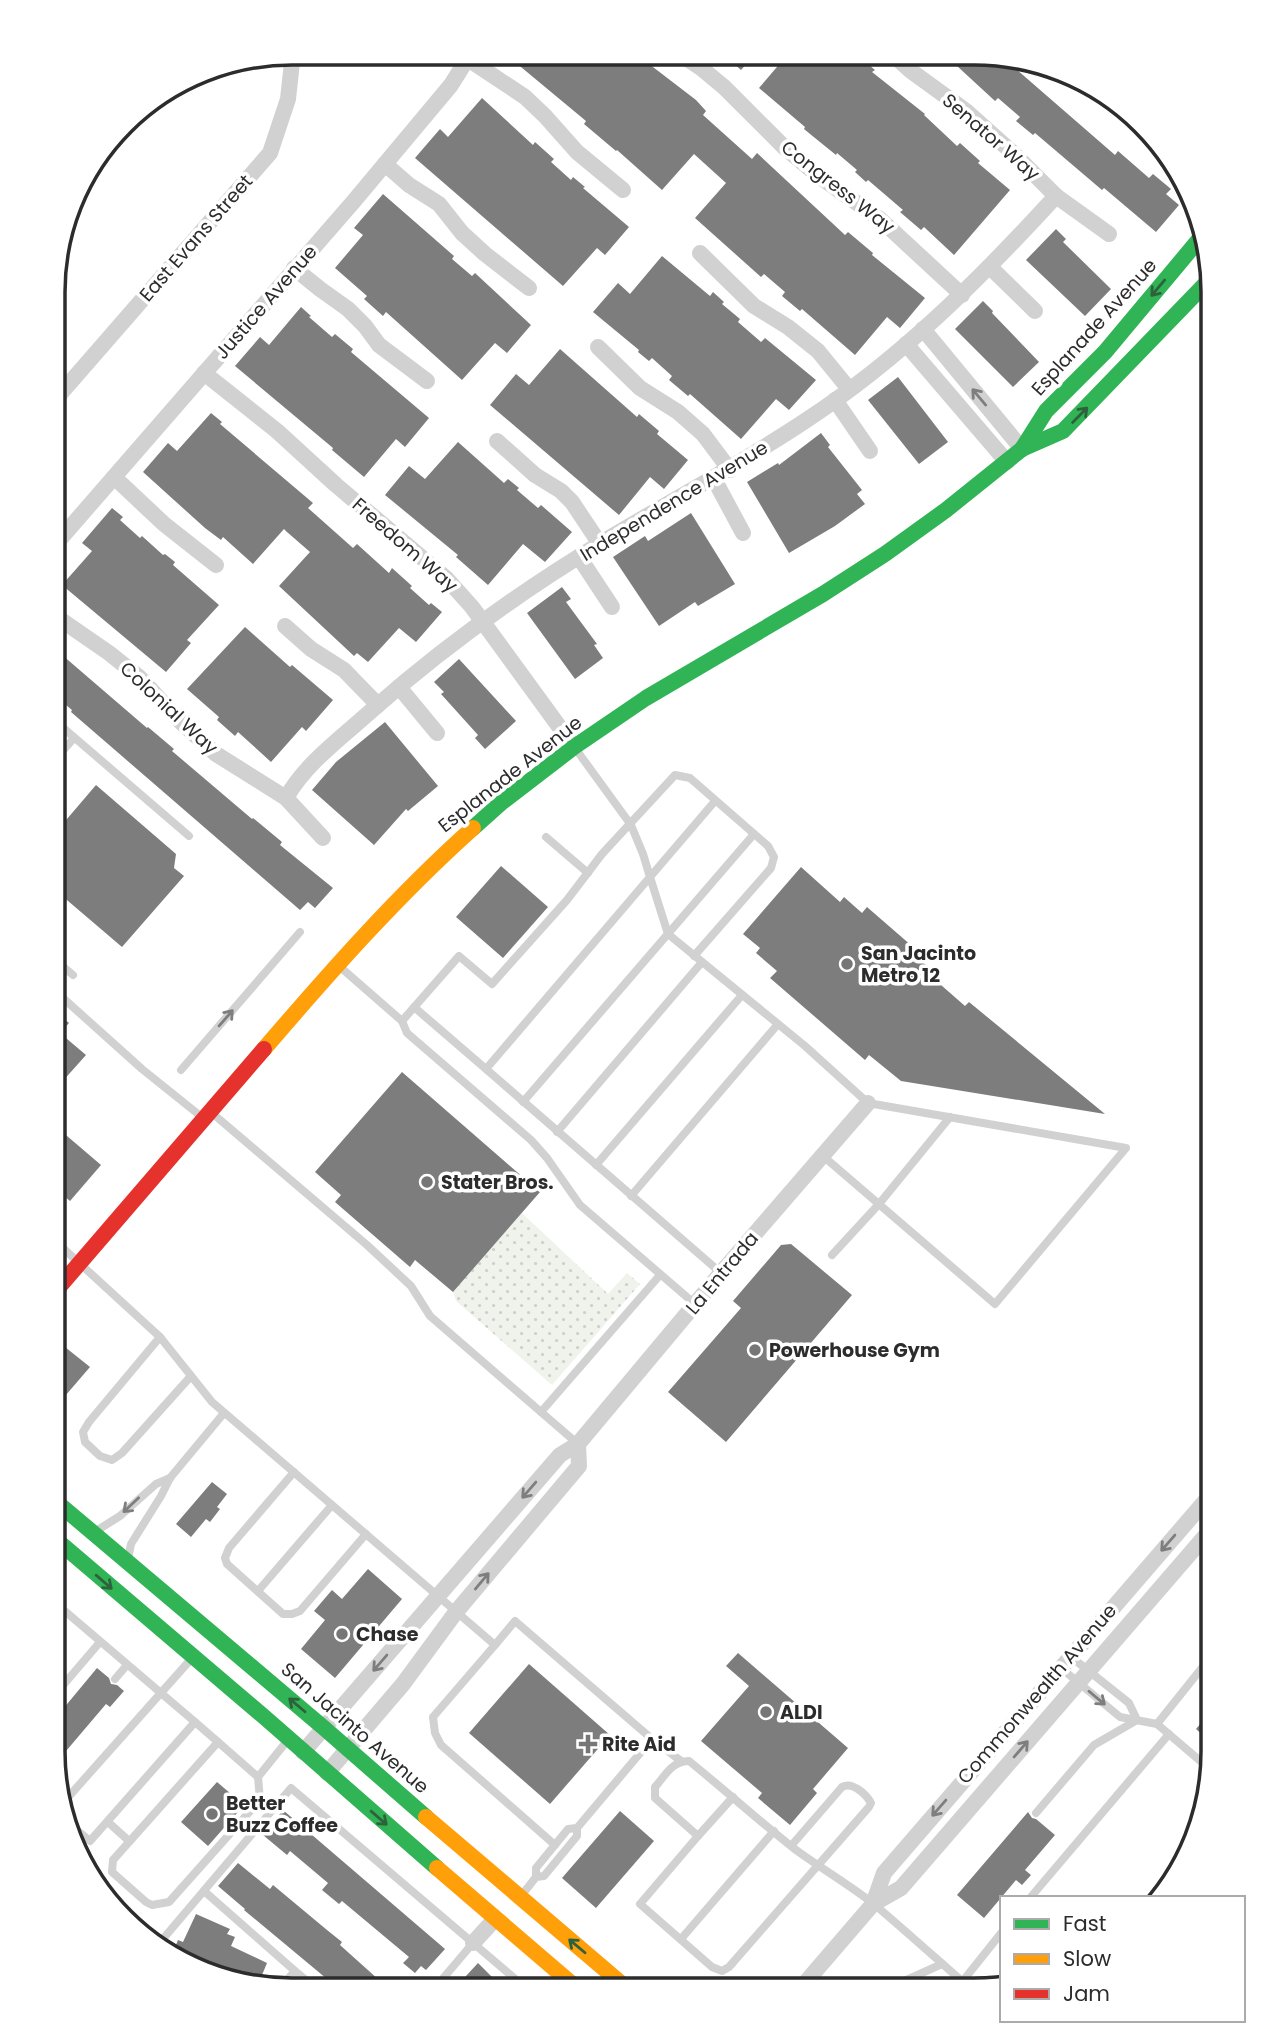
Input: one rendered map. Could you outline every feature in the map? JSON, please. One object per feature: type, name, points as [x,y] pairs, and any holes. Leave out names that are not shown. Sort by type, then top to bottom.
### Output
[{"type":"main road","name":"Esplanade Avenue","points":[[1022,449],[1045,411],[1105,352],[1196,243]]},
{"type":"main road","name":"Esplanade Avenue","points":[[65,1280],[337,964],[438,860],[501,803],[574,747],[646,698],[823,594],[885,554],[946,510],[1022,449],[1063,431],[1201,289]]},
{"type":"main road","name":"San Jacinto Avenue","points":[[65,1509],[615,1978]]},
{"type":"main road","points":[[65,1550],[289,1739],[565,1978]]},
{"type":"street","name":"East Evans Street","points":[[65,388],[270,153],[288,99],[292,65]]},
{"type":"street","name":"Justice Avenue","points":[[65,533],[385,164],[451,85],[463,65]]},
{"type":"street","points":[[481,65],[525,97],[577,152],[623,190]]},
{"type":"street","name":"Congress Way","points":[[696,65],[724,87],[785,147],[820,177],[881,220],[962,295]]},
{"type":"street","name":"Senator Way","points":[[904,65],[966,111],[1056,196],[1109,234]]},
{"type":"street","points":[[385,164],[409,185],[439,204],[462,233],[528,288]]},
{"type":"street","name":"Independence Avenue","points":[[286,798],[308,768],[378,705],[484,622],[579,557],[730,470],[835,400],[962,295],[1056,196]]},
{"type":"street","points":[[700,253],[754,306],[788,327],[818,351],[849,389]]},
{"type":"street","points":[[990,267],[1035,311]]},
{"type":"street","points":[[294,268],[348,309],[379,345],[427,381]]},
{"type":"street","points":[[923,329],[1022,449]]},
{"type":"street","points":[[906,344],[1007,462]]},
{"type":"street","points":[[598,347],[640,388],[678,412],[703,434],[730,470]]},
{"type":"street","name":"Freedom Way","points":[[204,373],[277,431],[446,578],[484,622],[574,747]]},
{"type":"street","points":[[835,400],[870,451]]},
{"type":"street","points":[[497,441],[535,475],[561,491],[572,502],[600,544]]},
{"type":"street","points":[[114,477],[164,524],[216,565]]},
{"type":"street","points":[[714,479],[743,533]]},
{"type":"street","points":[[579,557],[612,607]]},
{"type":"street","name":"Colonial Way","points":[[65,623],[139,677],[181,722],[216,754],[286,798],[323,838]]},
{"type":"street","points":[[285,626],[311,649],[344,670],[378,705]]},
{"type":"street","points":[[399,687],[437,733]]},
{"type":"street","name":"La Entrada","points":[[303,1752],[560,1455],[578,1444],[868,1103]]},
{"type":"street","name":"La Entrada","points":[[327,1773],[403,1684],[457,1612],[579,1466],[578,1444]]},
{"type":"street","name":"Commonwealth Avenue","points":[[873,1904],[884,1873],[1201,1506]]},
{"type":"street","name":"Commonwealth Avenue","points":[[809,1978],[873,1904],[901,1888],[1201,1541]]},
{"type":"street","points":[[474,1943],[495,1919]]},
{"type":"lane","points":[[65,730],[189,836]]},
{"type":"lane","points":[[65,748],[74,738]]},
{"type":"lane","points":[[574,747],[631,825],[668,934],[778,1024],[868,1103],[1126,1148],[995,1304],[823,1156]]},
{"type":"lane","points":[[402,1021],[459,956],[492,984],[567,900],[603,854],[675,775],[690,778],[768,846],[774,857],[771,869],[557,1132]]},
{"type":"lane","points":[[486,1069],[715,801]]},
{"type":"lane","points":[[523,1102],[754,834]]},
{"type":"lane","points":[[546,837],[588,873]]},
{"type":"lane","points":[[181,1069],[300,932]]},
{"type":"lane","points":[[337,964],[402,1021],[407,1033],[531,1140],[580,1205],[695,1304]]},
{"type":"lane","points":[[65,969],[72,975]]},
{"type":"lane","points":[[596,1165],[742,995]]},
{"type":"lane","points":[[65,1000],[142,1069],[207,1115],[376,1253],[411,1286],[430,1316],[578,1444]]},
{"type":"lane","points":[[414,1007],[721,1273]]},
{"type":"lane","points":[[631,1196],[778,1024]]},
{"type":"lane","points":[[832,1255],[879,1204],[950,1117]]},
{"type":"lane","points":[[65,1250],[160,1337],[212,1402],[495,1645]]},
{"type":"lane","points":[[541,1412],[660,1275]]},
{"type":"lane","points":[[160,1337],[89,1422],[83,1432],[85,1441],[100,1456],[111,1460],[122,1453],[191,1376]]},
{"type":"lane","points":[[127,1562],[131,1544],[170,1478],[225,1413]]},
{"type":"lane","points":[[293,1472],[229,1548],[225,1558],[228,1564],[283,1614],[300,1611],[366,1534]]},
{"type":"lane","points":[[93,1533],[120,1516],[156,1484],[170,1478]]},
{"type":"lane","points":[[258,1591],[332,1505]]},
{"type":"lane","points":[[65,1611],[195,1722],[218,1742],[258,1777],[260,1800],[169,1902],[152,1905],[113,1872],[113,1860],[218,1742]]},
{"type":"lane","points":[[555,1845],[441,1745],[435,1733],[433,1717],[515,1621],[681,1761]]},
{"type":"lane","points":[[65,1682],[100,1642]]},
{"type":"lane","points":[[69,1797],[192,1658]]},
{"type":"lane","points":[[1065,1662],[1129,1703],[1137,1720]]},
{"type":"lane","points":[[1065,1662],[1083,1676],[1120,1717],[1157,1724],[1201,1762]]},
{"type":"lane","points":[[115,1679],[127,1665]]},
{"type":"lane","points":[[1157,1724],[1201,1669]]},
{"type":"lane","points":[[1036,1813],[1094,1745],[1137,1720]]},
{"type":"lane","points":[[80,1833],[90,1841],[195,1722]]},
{"type":"lane","points":[[1032,1896],[1169,1734]]},
{"type":"lane","points":[[258,1777],[289,1739]]},
{"type":"lane","points":[[536,1877],[536,1868],[568,1829],[576,1828],[652,1739]]},
{"type":"lane","points":[[698,1836],[655,1798],[655,1787],[675,1764],[681,1761],[689,1761],[791,1846],[873,1904],[942,1964],[954,1978]]},
{"type":"lane","points":[[733,1797],[640,1903],[717,1970],[729,1968],[872,1803],[850,1784],[842,1787],[791,1846]]},
{"type":"lane","points":[[164,1938],[291,1788],[514,1978]]},
{"type":"lane","points":[[108,1822],[129,1841]]},
{"type":"lane","points":[[519,1898],[536,1877],[544,1875],[577,1836],[576,1828]]},
{"type":"lane","points":[[681,1939],[774,1831]]},
{"type":"lane","points":[[204,1891],[304,1978]]},
{"type":"lane","points":[[967,1978],[1000,1935]]},
{"type":"lane","points":[[444,1978],[474,1943]]},
{"type":"lane","points":[[911,1978],[942,1964]]},
{"type":"lane","points":[[288,1978],[295,1970]]},
{"type":"shaded area","points":[[522,1213],[608,1294],[627,1273],[640,1284],[552,1385],[456,1301],[453,1292]]},
{"type":"building","points":[[518,65],[650,65],[696,100],[706,111],[703,115],[752,159],[757,153],[845,235],[848,232],[925,298],[900,328],[887,317],[855,355],[802,309],[800,311],[782,296],[785,292],[764,274],[761,277],[695,218],[726,183],[694,154],[662,190],[584,124],[586,121]]},
{"type":"building","points":[[779,65],[869,65],[875,70],[872,72],[925,114],[957,146],[960,143],[980,161],[978,163],[1010,190],[954,255],[924,227],[921,230],[900,212],[903,210],[868,180],[866,182],[855,172],[857,170],[804,129],[805,127],[759,88]]},
{"type":"building","points":[[956,65],[1016,69],[1115,155],[1118,151],[1149,178],[1153,174],[1171,189],[1166,194],[1179,205],[1156,232],[1035,133],[1033,135],[1016,121],[1020,117],[998,98],[995,101]]},
{"type":"building","points":[[482,98],[533,145],[535,142],[554,159],[551,162],[571,180],[573,177],[629,227],[605,255],[597,248],[563,286],[415,158],[440,129],[448,137]]},
{"type":"building","points":[[383,194],[454,256],[452,259],[472,276],[475,273],[531,325],[507,353],[495,343],[462,380],[386,312],[383,316],[364,299],[367,296],[335,268],[363,235],[354,228]]},
{"type":"building","points":[[1056,229],[1066,239],[1063,242],[1111,289],[1085,316],[1026,260]]},
{"type":"building","points":[[662,256],[710,296],[713,292],[724,302],[722,304],[740,319],[738,322],[761,342],[765,338],[816,380],[789,410],[776,399],[741,439],[690,394],[688,396],[669,380],[672,376],[652,358],[649,361],[593,312],[618,283],[630,294]]},
{"type":"building","points":[[983,301],[1039,362],[1013,387],[955,329]]},
{"type":"building","points":[[301,307],[332,337],[335,334],[353,349],[351,352],[429,418],[405,447],[396,439],[364,477],[235,366],[260,337],[269,345]]},
{"type":"building","points":[[560,349],[637,417],[639,414],[659,431],[657,434],[688,460],[664,489],[650,477],[619,515],[490,405],[516,374],[529,385]]},
{"type":"building","points":[[898,377],[948,442],[919,464],[868,400]]},
{"type":"building","points":[[211,413],[222,422],[220,424],[313,503],[308,508],[353,548],[357,544],[389,573],[392,568],[429,605],[431,603],[442,612],[416,642],[399,628],[368,662],[357,653],[354,656],[279,586],[310,552],[284,529],[253,564],[223,537],[221,540],[205,528],[143,472],[168,443],[177,451]]},
{"type":"building","points":[[821,433],[830,445],[828,447],[862,490],[857,494],[865,504],[835,526],[789,553],[747,482],[778,463],[779,465]]},
{"type":"building","points":[[458,442],[504,483],[508,479],[538,508],[541,505],[572,532],[545,562],[523,544],[488,585],[456,557],[458,555],[385,495],[409,466],[425,479]]},
{"type":"building","points":[[112,508],[123,517],[120,520],[140,538],[142,536],[175,562],[173,565],[219,605],[187,640],[191,643],[166,672],[65,588],[65,582],[92,551],[82,543]]},
{"type":"building","points":[[691,513],[735,584],[698,606],[695,602],[659,626],[613,557],[645,536],[648,541]]},
{"type":"building","points":[[562,587],[571,599],[566,602],[597,644],[594,645],[603,658],[575,679],[527,613]]},
{"type":"building","points":[[245,627],[333,700],[306,731],[302,727],[271,762],[238,732],[235,736],[217,720],[219,717],[187,689]]},
{"type":"building","points":[[65,657],[333,888],[315,908],[308,902],[300,910],[71,712],[65,704]]},
{"type":"building","points":[[459,659],[516,721],[485,749],[475,738],[478,735],[441,694],[444,692],[434,682]]},
{"type":"building","points":[[385,722],[438,786],[408,811],[406,809],[374,845],[312,790],[336,762]]},
{"type":"building","points":[[96,785],[176,854],[174,868],[184,876],[122,947],[65,898],[65,821]]},
{"type":"building","points":[[501,866],[548,907],[503,958],[456,917]]},
{"type":"building","name":"San Jacinto Metro 12","points":[[801,867],[840,902],[844,897],[862,913],[867,907],[920,953],[916,957],[937,974],[933,978],[965,1006],[969,1002],[1105,1114],[901,1081],[869,1055],[865,1060],[770,978],[777,971],[756,953],[760,948],[743,934]]},
{"type":"building","points":[[65,1037],[86,1055],[65,1079]]},
{"type":"building","name":"Stater Bros.","points":[[402,1072],[540,1192],[453,1292],[415,1260],[410,1267],[335,1202],[341,1195],[315,1172]]},
{"type":"building","points":[[65,1134],[101,1165],[70,1201],[65,1197]]},
{"type":"building","name":"Powerhouse Gym","points":[[791,1244],[852,1295],[726,1442],[668,1392],[741,1308],[733,1301],[781,1245]]},
{"type":"building","points":[[65,1347],[90,1367],[65,1396]]},
{"type":"building","points":[[212,1482],[227,1494],[210,1522],[206,1519],[191,1537],[176,1524]]},
{"type":"building","name":"Chase","points":[[368,1569],[402,1599],[335,1678],[301,1649],[325,1620],[314,1611],[332,1590],[342,1599]]},
{"type":"building","name":"ALDI","points":[[738,1653],[848,1748],[813,1789],[817,1793],[790,1825],[758,1798],[762,1793],[701,1741],[749,1686],[726,1666]]},
{"type":"building","points":[[529,1664],[610,1735],[550,1804],[469,1733]]},
{"type":"building","points":[[97,1668],[109,1678],[111,1684],[124,1691],[110,1707],[106,1704],[65,1752],[65,1707]]},
{"type":"building","name":"Better Buzz Coffee","points":[[217,1782],[244,1805],[208,1846],[181,1822]]},
{"type":"building","points":[[283,1810],[445,1949],[426,1970],[421,1966],[415,1973],[403,1963],[409,1957],[342,1901],[339,1904],[322,1890],[328,1883],[290,1851],[287,1855],[263,1835]]},
{"type":"building","points":[[620,1811],[654,1841],[596,1908],[562,1878]]},
{"type":"building","points":[[1028,1812],[1055,1835],[1025,1870],[1031,1875],[1022,1885],[1016,1880],[984,1918],[957,1895]]},
{"type":"building","points":[[238,1863],[270,1889],[273,1885],[342,1942],[340,1945],[377,1978],[326,1978],[218,1886]]},
{"type":"building","points":[[196,1914],[230,1929],[227,1934],[235,1937],[231,1946],[267,1963],[262,1976],[233,1971],[175,1946],[178,1940],[183,1942]]},
{"type":"building","points":[[478,1963],[493,1978],[464,1978]]},
{"type":"traffic: fast","points":[[1022,449],[1046,411],[1105,352],[1196,243]]},
{"type":"traffic: fast","points":[[473,828],[574,747],[646,698],[823,594],[946,510],[1022,449],[1063,431],[1201,289]]},
{"type":"traffic: fast","points":[[65,1509],[426,1817]]},
{"type":"traffic: fast","points":[[65,1547],[437,1868]]},
{"type":"traffic: slow","points":[[264,1049],[365,935],[473,828]]},
{"type":"traffic: slow","points":[[426,1817],[615,1978]]},
{"type":"traffic: slow","points":[[437,1868],[565,1978]]},
{"type":"traffic: jam","points":[[65,1280],[264,1049]]},
{"type":"place","name":"San Jacinto Metro 12","points":[[847,964]]},
{"type":"place","name":"Stater Bros.","points":[[427,1182]]},
{"type":"place","name":"Powerhouse Gym","points":[[755,1350]]},
{"type":"place","name":"Chase","points":[[342,1634]]},
{"type":"place","name":"ALDI","points":[[766,1712]]},
{"type":"place","name":"Rite Aid","points":[[588,1744]]},
{"type":"place","name":"Better Buzz Coffee","points":[[212,1814]]}]
